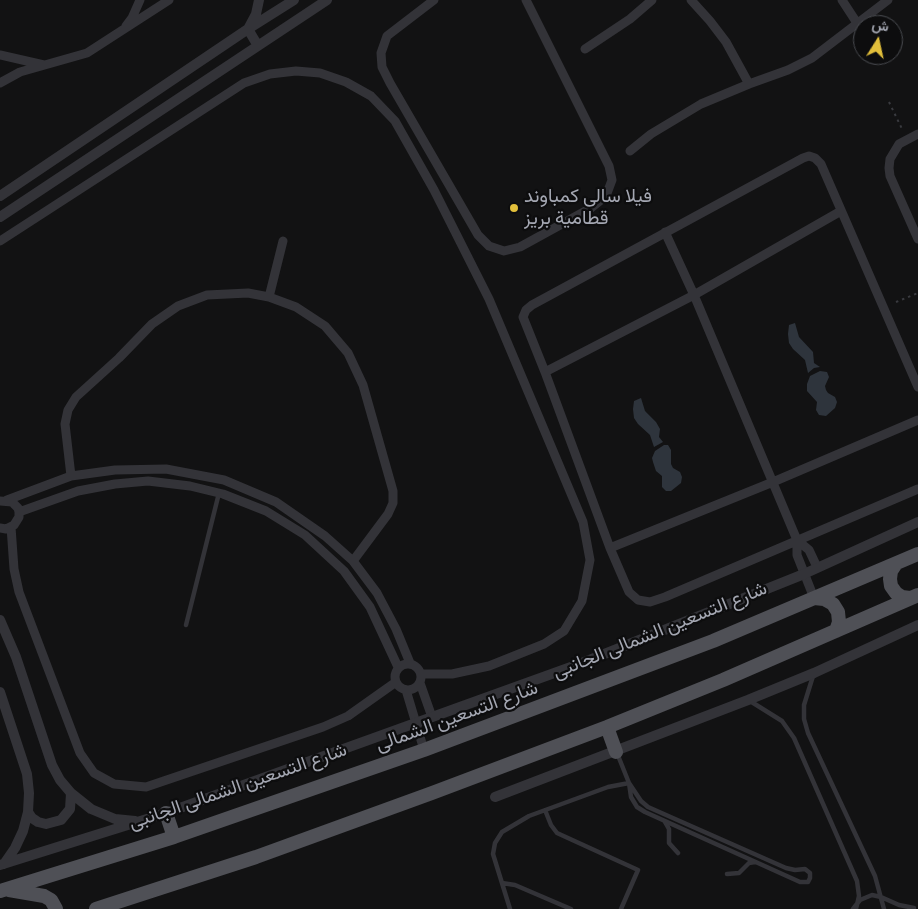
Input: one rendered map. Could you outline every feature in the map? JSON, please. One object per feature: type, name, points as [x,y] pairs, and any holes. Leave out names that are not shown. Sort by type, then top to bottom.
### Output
[{"type":"main road","name":"شارع التسعين الشمالى","points":[[3,890],[174,837],[424,750],[712,641],[918,554]]},
{"type":"main road","points":[[895,565],[890,579],[896,593],[902,597],[914,596]]},
{"type":"main road","points":[[96,909],[274,850],[432,793],[723,680],[914,596]]},
{"type":"main road","points":[[814,598],[824,599],[833,604],[838,612],[839,622],[836,631]]},
{"type":"main road","points":[[607,726],[616,752]]},
{"type":"main road","points":[[166,813],[174,837]]},
{"type":"main road","points":[[3,890],[44,896],[51,900],[56,909]]},
{"type":"street","points":[[124,29],[132,18],[140,0]]},
{"type":"street","points":[[0,83],[20,72],[87,53],[169,0]]},
{"type":"street","points":[[248,29],[256,14],[259,0]]},
{"type":"street","points":[[0,196],[294,0]]},
{"type":"street","points":[[0,217],[327,0]]},
{"type":"street","points":[[434,0],[421,3],[387,36],[381,53],[382,67],[478,235],[489,246],[504,251],[520,247],[591,208],[606,196],[612,180],[609,166],[526,0]]},
{"type":"street","points":[[585,49],[612,32],[652,0]]},
{"type":"street","points":[[691,0],[726,42],[749,84]]},
{"type":"street","points":[[842,0],[853,16]]},
{"type":"street","points":[[867,15],[888,0]]},
{"type":"street","points":[[630,151],[651,134],[701,104],[788,70],[812,58],[853,25]]},
{"type":"street","points":[[248,29],[258,46]]},
{"type":"street","points":[[0,55],[44,65]]},
{"type":"street","points":[[0,241],[244,83],[270,74],[296,71],[320,73],[346,82],[371,96],[395,122],[434,190],[489,299],[583,522],[590,560],[582,601],[564,631],[544,644],[489,666],[421,679],[414,689],[406,690],[396,682],[395,674],[398,667],[406,663],[418,667],[421,679],[432,717]]},
{"type":"street","points":[[918,134],[907,139],[894,151],[890,159],[889,168],[890,176],[918,238]]},
{"type":"street","points":[[918,387],[820,164],[815,158],[809,156],[532,304],[526,310],[523,317],[610,548],[629,592],[638,600],[650,602],[665,597],[918,489]]},
{"type":"street","points":[[545,372],[694,295],[841,211]]},
{"type":"street","points":[[665,232],[694,295],[797,540],[797,555],[814,598]]},
{"type":"street","points":[[269,297],[282,241]]},
{"type":"street","points":[[72,476],[65,424],[68,410],[76,398],[152,324],[178,306],[207,295],[248,293],[269,297],[296,307],[325,326],[348,353],[363,385],[393,491],[393,503],[388,514],[353,561]]},
{"type":"street","points":[[610,548],[773,482],[918,420]]},
{"type":"street","points":[[4,500],[72,476],[115,470],[166,469],[224,480],[276,502],[325,536],[353,561],[377,593],[396,629],[410,663]]},
{"type":"street","points":[[19,512],[78,491],[115,484],[148,481],[190,486],[219,493],[266,511],[305,535],[344,571],[370,607],[398,667]]},
{"type":"street","points":[[0,528],[11,527],[17,521],[19,512],[15,504],[4,500]]},
{"type":"street","name":"شارع التسعين الشمالى الجانبى","points":[[2,865],[141,822],[582,663],[804,574],[918,522]]},
{"type":"street","points":[[11,527],[14,569],[19,592],[80,753],[94,772],[114,784],[146,787],[323,727],[348,716],[396,682]]},
{"type":"street","points":[[797,540],[809,550],[817,568]]},
{"type":"street","points":[[0,620],[16,657],[52,765],[60,780],[71,794],[92,809],[115,819],[141,822]]},
{"type":"street","points":[[495,798],[748,700],[814,673],[918,625]]},
{"type":"street","points":[[406,690],[424,750]]},
{"type":"street","points":[[0,692],[27,774],[29,793],[28,812],[23,831],[15,848],[2,865]]},
{"type":"street","points":[[28,812],[38,822],[46,824],[61,820],[70,809],[71,794]]},
{"type":"lane","points":[[186,625],[219,493]]},
{"type":"lane","points":[[814,673],[804,705],[804,719],[808,734],[875,876],[884,909]]},
{"type":"lane","points":[[748,700],[782,721],[794,738],[856,881],[859,896],[854,909]]},
{"type":"lane","points":[[616,752],[629,783],[648,807],[786,868],[795,870],[805,869],[810,873],[808,882],[800,882],[645,812],[637,807],[631,797],[629,783]]},
{"type":"lane","points":[[510,909],[493,854],[495,843],[502,832],[511,825],[545,810],[608,787],[629,783]]},
{"type":"lane","points":[[545,810],[551,825],[557,833],[638,870],[621,909]]},
{"type":"lane","points":[[665,821],[669,828],[669,843],[678,853]]},
{"type":"lane","points":[[727,874],[738,873],[749,863],[755,862]]},
{"type":"lane","points":[[502,883],[515,885],[571,909]]},
{"type":"lane","points":[[857,903],[868,896],[881,897],[893,903],[914,908],[912,909]]},
{"type":"path","points":[[889,102],[907,139]]},
{"type":"path","points":[[896,302],[918,293]]},
{"type":"shaded area","points":[[795,323],[799,337],[813,352],[814,363],[820,367],[814,368],[808,373],[805,360],[789,343],[789,325]]},
{"type":"shaded area","points":[[820,371],[827,372],[829,377],[825,386],[826,390],[835,397],[837,402],[835,408],[826,416],[819,415],[816,410],[817,402],[807,391],[810,376]]},
{"type":"shaded area","points":[[641,398],[645,411],[660,429],[659,437],[663,442],[654,447],[650,435],[634,418],[634,401]]},
{"type":"shaded area","points":[[664,445],[668,445],[671,450],[671,464],[673,468],[680,472],[682,477],[681,483],[671,491],[666,491],[662,487],[662,476],[656,471],[652,458],[655,451]]},
{"type":"place","name":"فيلا سالى كمباوند قطامية بريز","points":[[514,208]]}]
